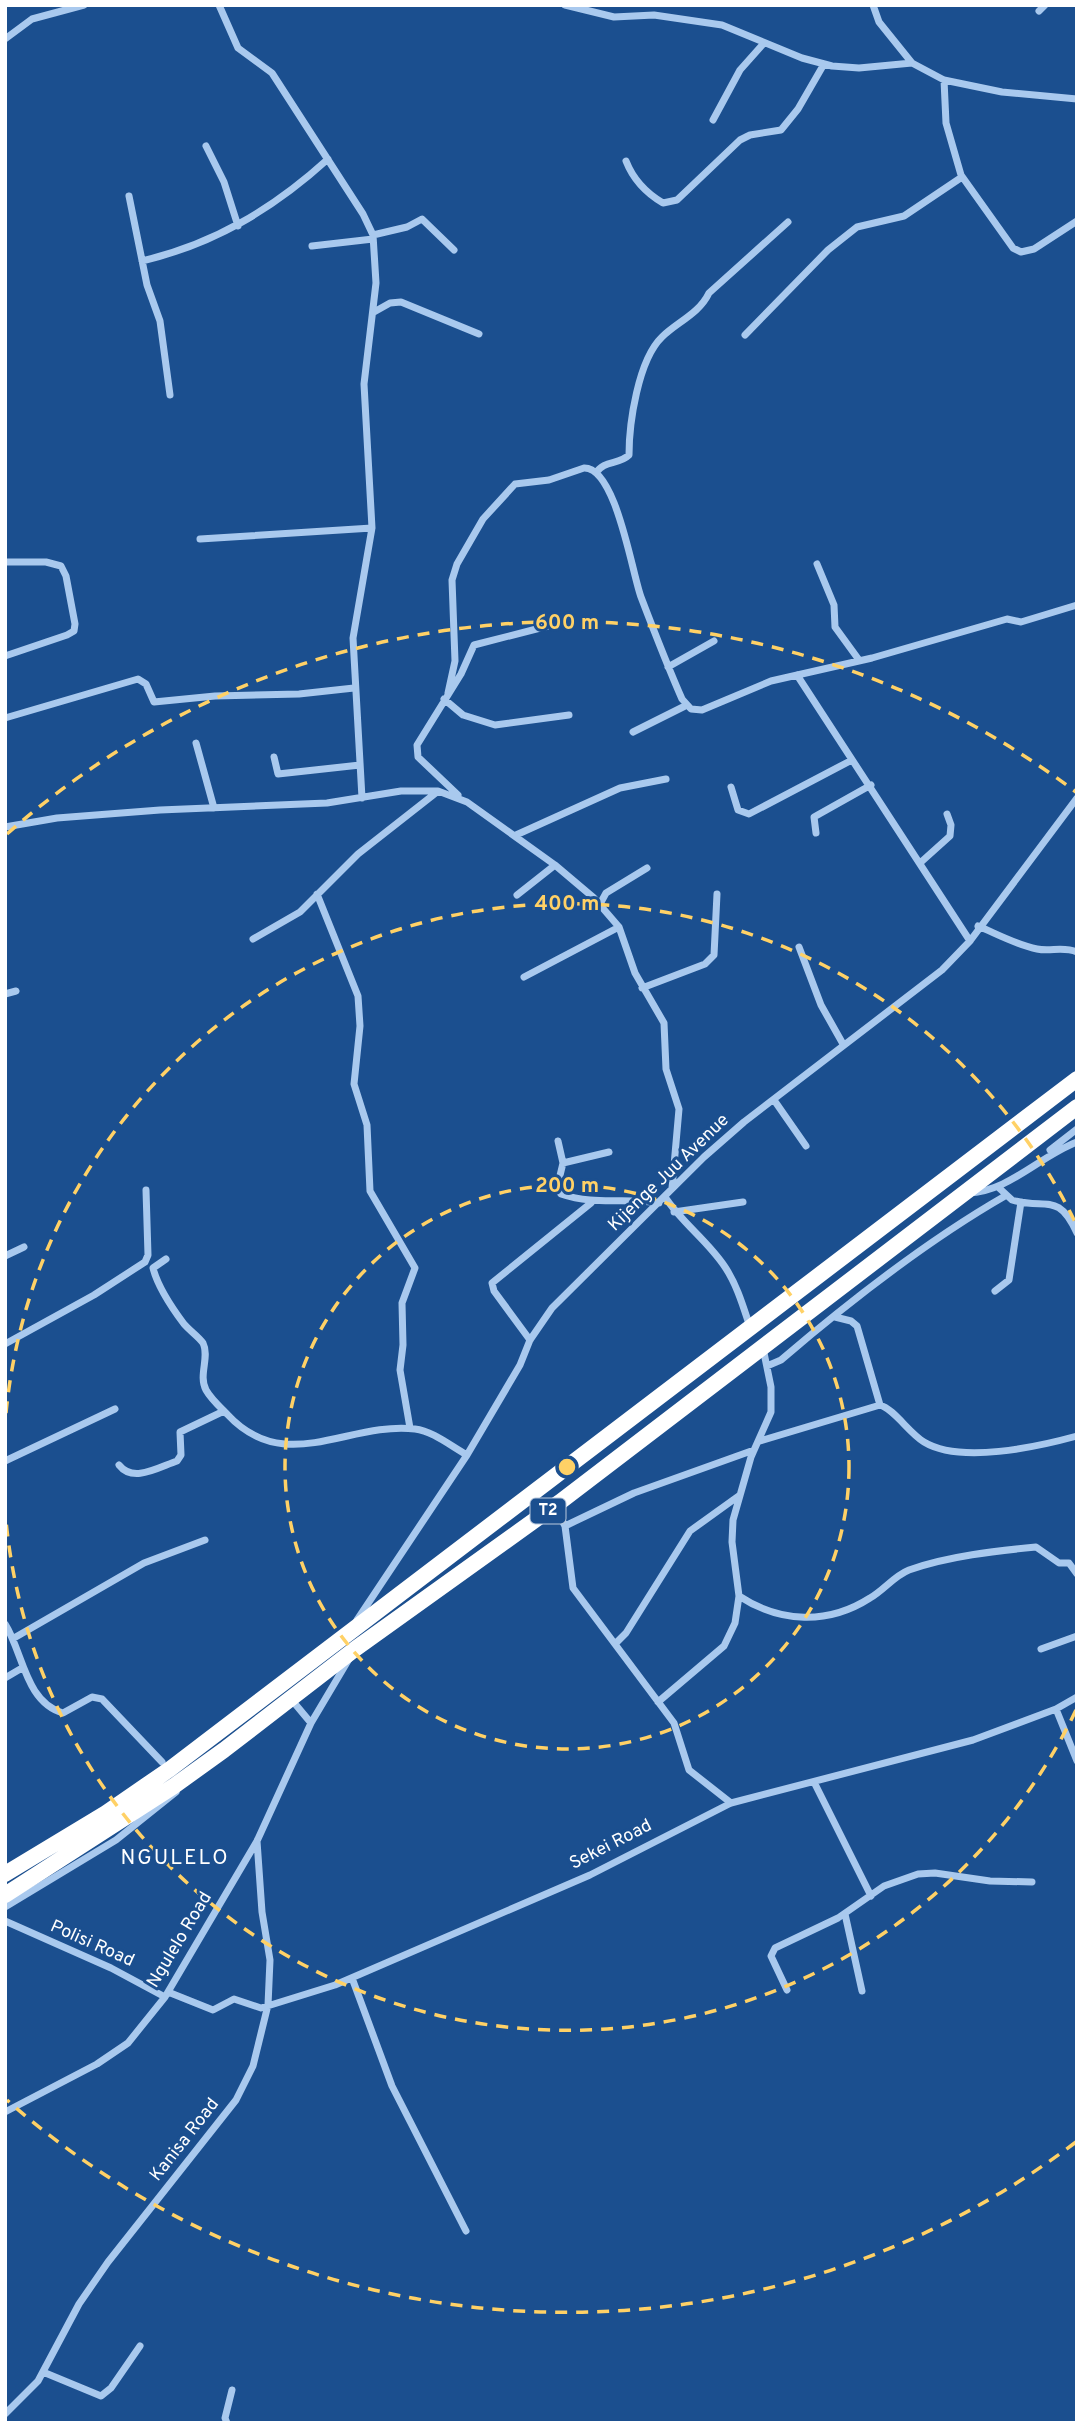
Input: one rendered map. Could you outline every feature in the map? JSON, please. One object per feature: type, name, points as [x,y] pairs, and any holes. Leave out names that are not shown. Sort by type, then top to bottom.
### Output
[{"type":"highway","name":"T2","points":[[5,1874],[106,1814],[170,1769],[350,1629],[1077,1079]]},
{"type":"highway","name":"T2","points":[[5,1895],[174,1786],[355,1649],[557,1504],[1077,1107]]},
{"type":"highway","points":[[547,1480],[557,1504]]},
{"type":"highway","points":[[495,1520],[508,1540]]},
{"type":"street","points":[[5,39],[33,19],[84,5]]},
{"type":"street","points":[[219,5],[238,48],[272,74],[363,214],[373,237],[374,313],[364,384],[372,528],[353,638],[362,797]]},
{"type":"street","points":[[565,5],[614,17],[654,15],[722,25],[824,64],[859,68],[912,63]]},
{"type":"street","points":[[648,5],[654,15]]},
{"type":"street","points":[[873,5],[879,22],[912,63],[944,80],[1002,92],[1077,99]]},
{"type":"street","points":[[713,120],[740,70],[764,43]]},
{"type":"street","points":[[625,161],[631,174],[654,198],[663,203],[677,200],[740,139],[781,130],[798,110],[824,64]]},
{"type":"street","points":[[944,80],[946,123],[952,154],[962,177],[1013,248],[1021,252],[1034,249],[1077,221]]},
{"type":"street","points":[[206,146],[224,182],[238,226]]},
{"type":"street","points":[[142,261],[174,253],[238,226],[300,184],[328,159]]},
{"type":"street","points":[[745,335],[828,250],[857,227],[904,216],[962,177]]},
{"type":"street","points":[[129,196],[149,293],[160,321],[170,396]]},
{"type":"street","points":[[312,246],[373,237],[407,227],[422,219],[454,250]]},
{"type":"street","points":[[596,473],[603,465],[623,460],[629,455],[631,419],[654,346],[703,305],[709,293],[788,222]]},
{"type":"street","points":[[374,313],[390,303],[401,302],[479,334]]},
{"type":"street","points":[[446,696],[455,661],[452,580],[457,564],[483,519],[515,484],[549,480],[584,468],[596,473],[620,517],[638,587],[685,706]]},
{"type":"street","points":[[200,539],[372,528]]},
{"type":"street","points":[[5,562],[46,562],[61,566],[66,576],[75,624],[74,631],[67,635],[5,656]]},
{"type":"street","points":[[817,564],[834,605],[835,627],[859,660]]},
{"type":"street","points":[[633,733],[685,706],[702,710],[771,681],[1007,619],[1021,622],[1077,606]]},
{"type":"street","points":[[548,626],[476,644],[415,751],[439,780],[555,865],[600,904],[619,928],[642,988],[664,1023],[666,1069],[679,1109],[673,1189]]},
{"type":"street","points":[[668,667],[714,640]]},
{"type":"street","points":[[797,676],[970,941]]},
{"type":"street","points":[[5,718],[138,679],[146,684],[154,702],[215,696],[299,694],[354,688]]},
{"type":"street","points":[[446,696],[463,715],[495,725],[513,726],[569,715]]},
{"type":"street","points":[[196,743],[214,808]]},
{"type":"street","points":[[274,757],[278,774],[360,765]]},
{"type":"street","points":[[731,787],[738,810],[749,814],[852,760]]},
{"type":"street","points":[[516,835],[620,788],[666,779]]},
{"type":"street","points":[[816,833],[814,817],[871,786]]},
{"type":"street","points":[[5,827],[57,818],[327,803],[401,791],[438,792],[467,802]]},
{"type":"street","points":[[253,939],[300,912],[378,836],[438,792]]},
{"type":"street","name":"Kijenge Juu Avenue","points":[[350,1629],[467,1455],[506,1390],[530,1340],[561,1299],[704,1157],[843,1044],[942,970],[970,941],[978,926],[1077,798]]},
{"type":"street","points":[[920,863],[950,836],[951,825],[947,814]]},
{"type":"street","points":[[517,895],[555,865]]},
{"type":"street","points":[[600,904],[606,893],[647,868]]},
{"type":"street","points":[[317,894],[358,996],[360,1026],[355,1084],[367,1125],[370,1191],[415,1268],[402,1303],[403,1345],[400,1370],[410,1428]]},
{"type":"street","points":[[642,988],[705,964],[715,955],[717,894]]},
{"type":"street","points":[[978,926],[1040,950],[1062,947],[1077,952]]},
{"type":"street","points":[[524,977],[619,928]]},
{"type":"street","points":[[799,947],[821,1005],[843,1044]]},
{"type":"street","points":[[5,994],[16,991]]},
{"type":"street","points":[[774,1100],[806,1146]]},
{"type":"street","points":[[1028,1167],[1077,1129]]},
{"type":"street","points":[[558,1141],[563,1163],[558,1192],[591,1203],[629,1199],[662,1200],[724,1266],[738,1289],[750,1327]]},
{"type":"street","points":[[964,1194],[979,1193],[998,1186],[1077,1142]]},
{"type":"street","points":[[563,1163],[609,1152]]},
{"type":"street","points":[[998,1186],[1005,1196],[1021,1202],[1048,1202],[1062,1208],[1077,1233]]},
{"type":"street","points":[[5,1344],[94,1295],[145,1262],[148,1255],[146,1190]]},
{"type":"street","points":[[767,1366],[778,1362],[912,1256],[957,1224],[1005,1196]]},
{"type":"street","points":[[674,1212],[743,1202]]},
{"type":"street","points":[[995,1291],[1009,1280],[1021,1202]]},
{"type":"street","points":[[530,1340],[494,1291],[492,1283],[591,1203]]},
{"type":"street","points":[[5,1256],[24,1247]]},
{"type":"street","points":[[166,1259],[153,1268],[156,1280],[184,1324],[202,1341],[205,1348],[203,1382],[207,1392],[248,1432],[287,1446],[410,1428],[428,1433],[467,1455]]},
{"type":"street","points":[[835,1317],[851,1321],[857,1326],[880,1405]]},
{"type":"street","points":[[658,1702],[724,1646],[735,1623],[739,1596],[731,1532],[754,1450],[771,1412],[763,1348]]},
{"type":"street","points":[[760,1441],[880,1405],[890,1410],[908,1431],[941,1451],[989,1451],[1077,1436]]},
{"type":"street","points":[[5,1461],[115,1409]]},
{"type":"street","points":[[118,1465],[125,1473],[133,1475],[177,1461],[181,1455],[180,1432],[224,1411]]},
{"type":"street","points":[[565,1526],[634,1493],[754,1450]]},
{"type":"street","points":[[615,1644],[626,1633],[690,1531],[740,1494]]},
{"type":"street","points":[[557,1504],[565,1526],[573,1588],[674,1723],[689,1770],[731,1803]]},
{"type":"street","points":[[14,1638],[144,1563],[205,1540]]},
{"type":"street","points":[[739,1596],[771,1614],[812,1619],[868,1600],[906,1571],[1036,1547],[1057,1562],[1069,1563],[1077,1574]]},
{"type":"street","points":[[5,1624],[14,1638],[22,1668],[41,1697],[59,1712],[69,1711],[92,1698],[102,1699],[162,1762]]},
{"type":"street","points":[[1041,1649],[1077,1636]]},
{"type":"street","name":"Ngulelo Road","points":[[5,2112],[87,2070],[128,2043],[167,1995],[257,1841],[311,1723],[355,1649]]},
{"type":"street","points":[[5,1678],[22,1668]]},
{"type":"street","name":"Sekei Road","points":[[167,1995],[211,2010],[234,1999],[256,2008],[352,1978],[590,1875],[731,1803],[972,1740],[1056,1709],[1077,1697]]},
{"type":"street","points":[[291,1698],[311,1723]]},
{"type":"street","points":[[1056,1709],[1077,1761]]},
{"type":"street","points":[[5,1907],[116,1840],[165,1802],[224,1749]]},
{"type":"street","points":[[814,1782],[871,1896]]},
{"type":"street","name":"Kanisa Road","points":[[5,2414],[26,2396],[43,2372],[79,2304],[108,2262],[236,2100],[253,2066],[268,2005],[270,1959],[262,1912],[257,1841]]},
{"type":"street","points":[[787,1990],[771,1956],[775,1948],[845,1914],[884,1886],[918,1874],[935,1873],[990,1881],[1032,1882]]},
{"type":"street","points":[[845,1914],[862,1991]]},
{"type":"street","name":"Polisi Road","points":[[5,1921],[167,1995]]},
{"type":"street","points":[[352,1978],[392,2086],[466,2231]]},
{"type":"street","points":[[43,2372],[101,2396],[111,2388],[140,2347]]},
{"type":"street","points":[[228,2423],[225,2418],[232,2390]]},
{"type":"district","name":"NGULELO","points":[[175,1858]]}]
